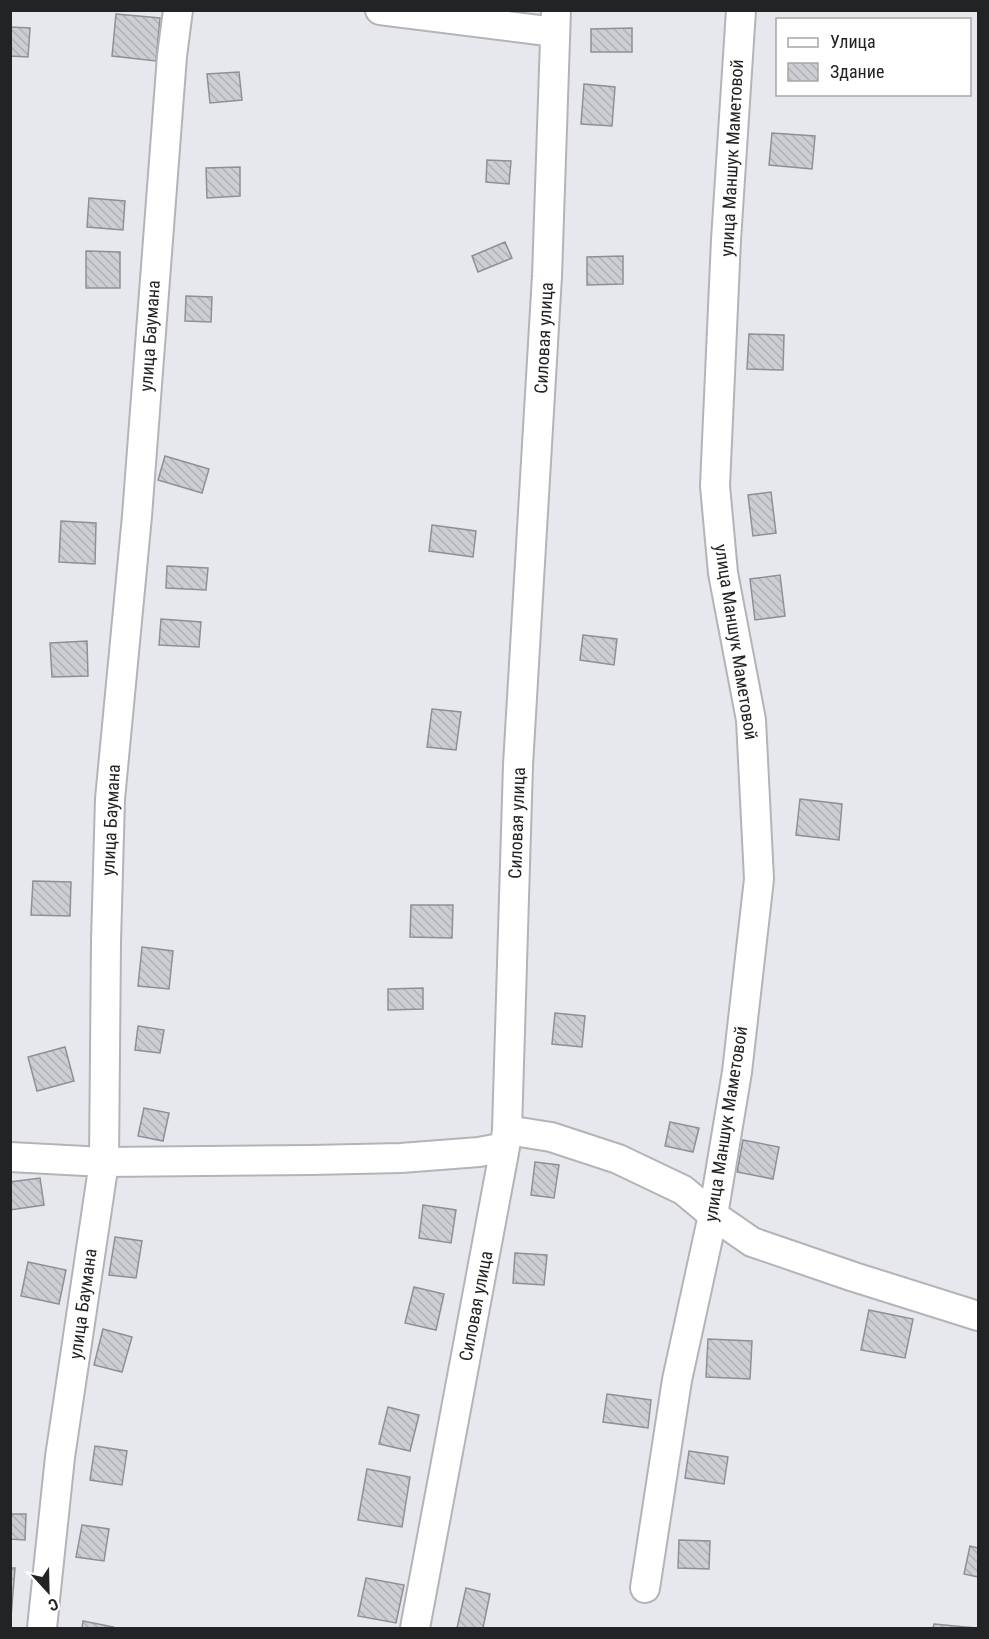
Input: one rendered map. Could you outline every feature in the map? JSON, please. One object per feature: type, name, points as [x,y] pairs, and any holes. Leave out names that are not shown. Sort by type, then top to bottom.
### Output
[{"type":"street","name":"улица Баумана","points":[[42,1629],[60,1457],[104,1162],[110,799],[137,516],[172,56],[178,10]]},
{"type":"street","points":[[380,10],[556,21]]},
{"type":"street","name":"улица Маншук Маметовой","points":[[645,1588],[677,1380],[713,1215],[737,1072],[759,879],[751,720],[723,573],[715,486],[726,240],[741,10]]},
{"type":"street","name":"Силовая улица","points":[[415,1629],[506,1138],[518,765],[547,288],[556,21]]},
{"type":"street","points":[[10,1157],[104,1162],[401,1158],[479,1152],[506,1138],[551,1137],[618,1159],[683,1190],[713,1215],[752,1242],[978,1316]]},
{"type":"building","points":[[116,14],[160,18],[156,61],[112,56]]},
{"type":"building","points":[[10,27],[30,28],[28,57],[10,56]]},
{"type":"building","points":[[632,28],[632,52],[591,52],[591,29]]},
{"type":"building","points":[[239,72],[242,100],[210,103],[207,74]]},
{"type":"building","points":[[584,84],[615,87],[612,126],[581,124]]},
{"type":"building","points":[[772,133],[815,136],[812,169],[769,165]]},
{"type":"building","points":[[487,160],[511,161],[509,184],[486,182]]},
{"type":"building","points":[[240,167],[240,196],[207,198],[206,168]]},
{"type":"building","points":[[89,198],[125,201],[123,230],[87,227]]},
{"type":"building","points":[[505,242],[512,258],[478,272],[472,256]]},
{"type":"building","points":[[86,251],[120,252],[120,288],[86,288]]},
{"type":"building","points":[[623,256],[623,284],[587,285],[587,257]]},
{"type":"building","points":[[186,296],[212,297],[211,322],[185,321]]},
{"type":"building","points":[[749,334],[784,335],[783,370],[747,369]]},
{"type":"building","points":[[165,456],[209,469],[202,493],[158,480]]},
{"type":"building","points":[[771,492],[776,533],[753,536],[748,495]]},
{"type":"building","points":[[61,521],[96,523],[95,564],[59,562]]},
{"type":"building","points":[[432,525],[476,531],[473,557],[429,551]]},
{"type":"building","points":[[167,566],[208,568],[206,590],[166,588]]},
{"type":"building","points":[[780,575],[785,616],[755,620],[750,579]]},
{"type":"building","points":[[161,619],[201,622],[199,647],[159,645]]},
{"type":"building","points":[[583,635],[617,639],[614,665],[580,660]]},
{"type":"building","points":[[87,641],[88,676],[52,677],[50,643]]},
{"type":"building","points":[[432,709],[461,712],[456,750],[427,747]]},
{"type":"building","points":[[800,799],[842,804],[839,840],[796,835]]},
{"type":"building","points":[[33,881],[71,882],[70,916],[31,915]]},
{"type":"building","points":[[411,905],[453,905],[452,938],[410,937]]},
{"type":"building","points":[[142,947],[173,951],[169,989],[138,986]]},
{"type":"building","points":[[423,988],[423,1009],[388,1010],[388,989]]},
{"type":"building","points":[[555,1013],[585,1016],[582,1047],[552,1044]]},
{"type":"building","points":[[138,1026],[164,1030],[160,1053],[135,1050]]},
{"type":"building","points":[[65,1047],[74,1081],[37,1091],[28,1057]]},
{"type":"building","points":[[144,1108],[169,1113],[163,1141],[138,1136]]},
{"type":"building","points":[[670,1122],[699,1128],[693,1152],[665,1146]]},
{"type":"building","points":[[743,1140],[779,1147],[773,1179],[737,1172]]},
{"type":"building","points":[[535,1162],[559,1165],[554,1198],[531,1195]]},
{"type":"building","points":[[40,1178],[44,1205],[10,1210],[10,1182]]},
{"type":"building","points":[[423,1205],[456,1210],[451,1243],[419,1238]]},
{"type":"building","points":[[115,1237],[142,1241],[136,1278],[109,1275]]},
{"type":"building","points":[[515,1253],[547,1255],[544,1285],[513,1283]]},
{"type":"building","points":[[28,1262],[66,1270],[59,1304],[21,1296]]},
{"type":"building","points":[[414,1287],[444,1294],[436,1330],[405,1323]]},
{"type":"building","points":[[869,1310],[913,1319],[905,1358],[861,1350]]},
{"type":"building","points":[[103,1329],[132,1337],[122,1372],[94,1365]]},
{"type":"building","points":[[708,1339],[752,1341],[750,1379],[706,1377]]},
{"type":"building","points":[[607,1394],[651,1400],[648,1428],[603,1422]]},
{"type":"building","points":[[388,1407],[419,1415],[410,1451],[379,1444]]},
{"type":"building","points":[[95,1446],[127,1451],[122,1485],[90,1480]]},
{"type":"building","points":[[689,1451],[728,1457],[724,1484],[685,1478]]},
{"type":"building","points":[[367,1469],[410,1477],[402,1527],[358,1520]]},
{"type":"building","points":[[10,1514],[26,1514],[25,1540],[10,1539]]},
{"type":"building","points":[[82,1525],[109,1529],[104,1561],[76,1557]]},
{"type":"building","points":[[679,1540],[710,1541],[709,1569],[678,1568]]},
{"type":"building","points":[[970,1546],[978,1548],[978,1577],[964,1574]]},
{"type":"building","points":[[10,1568],[15,1568],[11,1617],[10,1616]]},
{"type":"building","points":[[366,1578],[404,1585],[396,1623],[358,1616]]},
{"type":"building","points":[[466,1588],[490,1594],[483,1628],[457,1628]]},
{"type":"building","points":[[83,1621],[113,1627],[82,1628]]},
{"type":"building","points":[[934,1624],[976,1628],[933,1628]]}]
